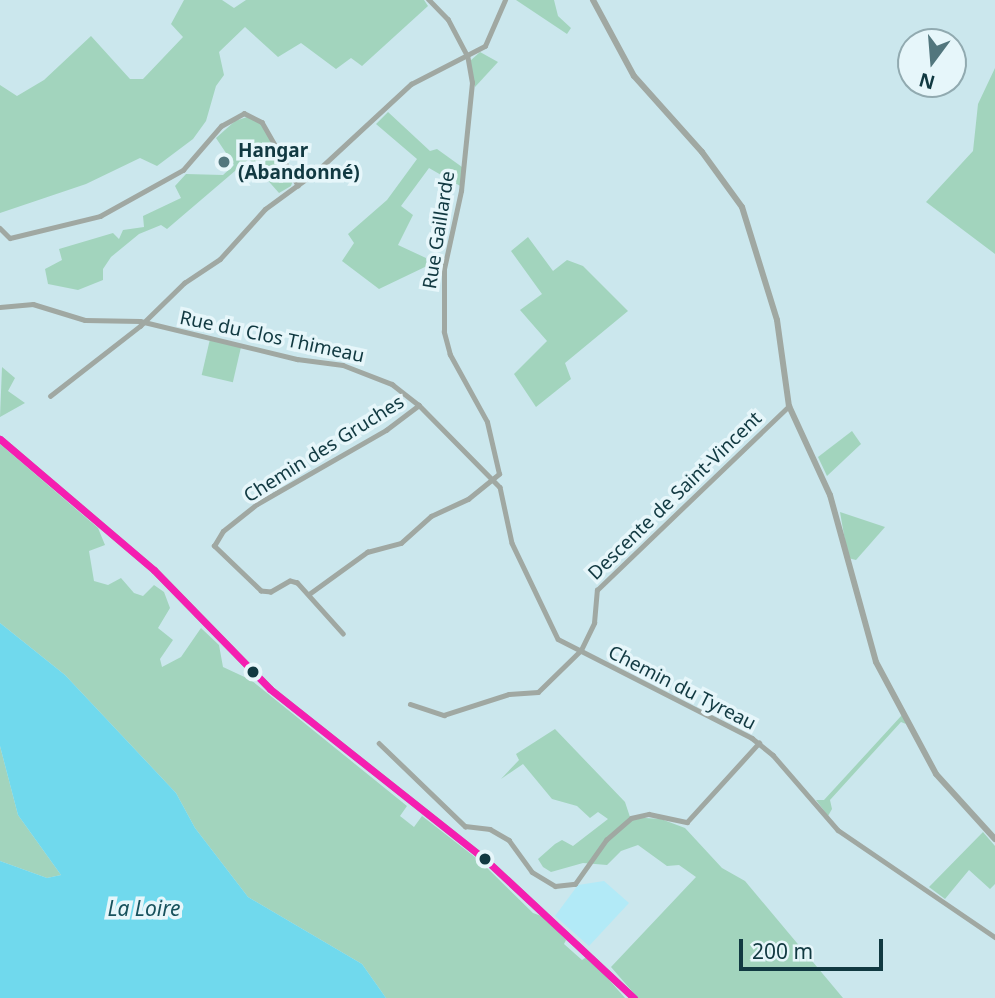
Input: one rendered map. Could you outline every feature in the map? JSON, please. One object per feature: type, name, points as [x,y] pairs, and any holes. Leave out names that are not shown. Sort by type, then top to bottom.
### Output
[{"type":"main road","points":[[0,439],[154,570],[260,680],[487,861],[602,964],[634,998]]},
{"type":"street","points":[[429,0],[446,16],[467,56]]},
{"type":"street","points":[[50,396],[140,326],[140,321],[184,283],[220,259],[253,220],[298,185],[411,84],[485,46],[505,0]]},
{"type":"street","points":[[593,0],[634,76],[702,152],[742,207],[777,320],[789,406],[830,495],[860,617],[883,678],[936,774],[995,839]]},
{"type":"street","name":"Rue Gaillarde","points":[[467,56],[471,90],[461,191],[443,269],[442,320],[450,355],[487,422],[502,491]]},
{"type":"street","points":[[0,228],[10,238],[100,216],[183,170],[221,126],[244,113],[262,122],[298,185]]},
{"type":"street","name":"Rue du Clos Thimeau","points":[[0,307],[33,304],[85,320],[140,321],[366,371],[419,405],[494,478],[502,491],[509,536],[546,621],[558,639],[580,651]]},
{"type":"street","name":"Chemin des Gruches","points":[[309,594],[290,581],[273,591],[261,591],[214,546],[223,531],[257,504],[386,430],[419,405]]},
{"type":"street","name":"Descente de Saint-Vincent","points":[[580,651],[594,624],[597,590],[789,406]]},
{"type":"street","points":[[343,634],[309,594],[372,549],[397,546],[431,516],[468,499],[499,474]]},
{"type":"street","points":[[410,704],[444,715],[509,694],[533,694],[580,651]]},
{"type":"street","name":"Chemin du Tyreau","points":[[580,651],[759,743],[838,830],[913,877],[995,937]]},
{"type":"street","points":[[379,743],[465,826],[490,829],[509,840],[535,874],[553,885],[575,884],[606,840],[631,818],[649,814],[687,822],[759,743]]},
{"type":"shaded area","points":[[604,881],[629,903],[589,946],[555,916],[578,885]]},
{"type":"green space","points":[[184,0],[222,0],[234,8],[246,0],[424,0],[428,6],[362,66],[351,58],[336,69],[301,43],[278,57],[245,27],[219,52],[224,75],[216,86],[206,121],[193,139],[157,166],[140,158],[86,184],[0,213],[0,85],[17,96],[44,80],[91,36],[130,79],[143,79],[183,37],[171,24]]},
{"type":"green space","points":[[516,0],[554,0],[558,16],[571,28],[567,34]]},
{"type":"green space","points":[[480,52],[498,62],[475,87],[470,61]]},
{"type":"green space","points":[[995,68],[995,254],[926,202],[973,151],[978,104]]},
{"type":"green space","points":[[388,112],[430,151],[437,149],[462,167],[462,187],[429,168],[401,206],[413,215],[398,245],[426,258],[427,266],[379,289],[342,261],[354,243],[348,234],[387,200],[417,159],[376,124]]},
{"type":"green space","points":[[247,117],[261,123],[293,180],[291,186],[279,193],[249,159],[167,229],[161,225],[139,234],[111,257],[103,269],[103,280],[78,290],[48,284],[45,269],[62,260],[59,249],[113,233],[119,239],[123,230],[144,227],[143,216],[181,198],[175,186],[186,174],[223,175],[234,165],[216,138],[235,121]]},
{"type":"green space","points":[[528,237],[553,271],[567,260],[583,266],[628,311],[565,363],[571,379],[536,407],[514,374],[547,341],[520,310],[542,294],[511,251]]},
{"type":"green space","points":[[210,339],[241,346],[233,382],[202,375]]},
{"type":"green space","points":[[2,367],[15,378],[8,391],[25,403],[0,417]]},
{"type":"green space","points":[[852,431],[861,444],[827,476],[818,457]]},
{"type":"green space","points":[[0,444],[98,528],[105,545],[89,551],[94,581],[108,585],[121,578],[134,593],[143,596],[154,585],[164,592],[170,608],[158,628],[173,640],[160,659],[162,667],[181,657],[201,628],[219,645],[223,667],[251,680],[407,806],[400,816],[414,827],[422,816],[480,861],[533,913],[544,917],[566,940],[564,944],[582,960],[588,956],[625,998],[386,998],[362,964],[248,897],[195,828],[176,793],[65,675],[0,623]]},
{"type":"green space","points":[[840,512],[885,527],[856,560],[848,558]]},
{"type":"green space","points":[[902,715],[906,724],[901,722],[830,800],[832,809],[828,816],[816,800],[824,800]]},
{"type":"green space","points":[[555,729],[625,802],[630,817],[661,819],[685,828],[722,868],[745,881],[843,998],[638,998],[611,967],[696,877],[679,865],[667,866],[638,845],[621,851],[607,865],[583,863],[551,872],[543,867],[538,859],[555,844],[562,840],[573,846],[608,819],[598,812],[590,818],[577,806],[552,799],[523,764],[501,779],[519,760],[516,754]]},
{"type":"green space","points":[[0,746],[18,815],[61,875],[47,878],[0,861]]},
{"type":"green space","points":[[983,832],[995,846],[995,884],[990,889],[969,870],[945,899],[929,887]]},
{"type":"water","name":"La Loire","points":[[0,623],[65,675],[176,793],[195,828],[248,897],[362,964],[386,998],[0,998],[0,861],[47,878],[61,875],[18,815],[0,746]]},
{"type":"transit line","points":[[0,439],[154,570],[270,689],[487,861],[634,998]]},
{"type":"place","name":"Hangar (Abandonné)","points":[[224,162]]}]
